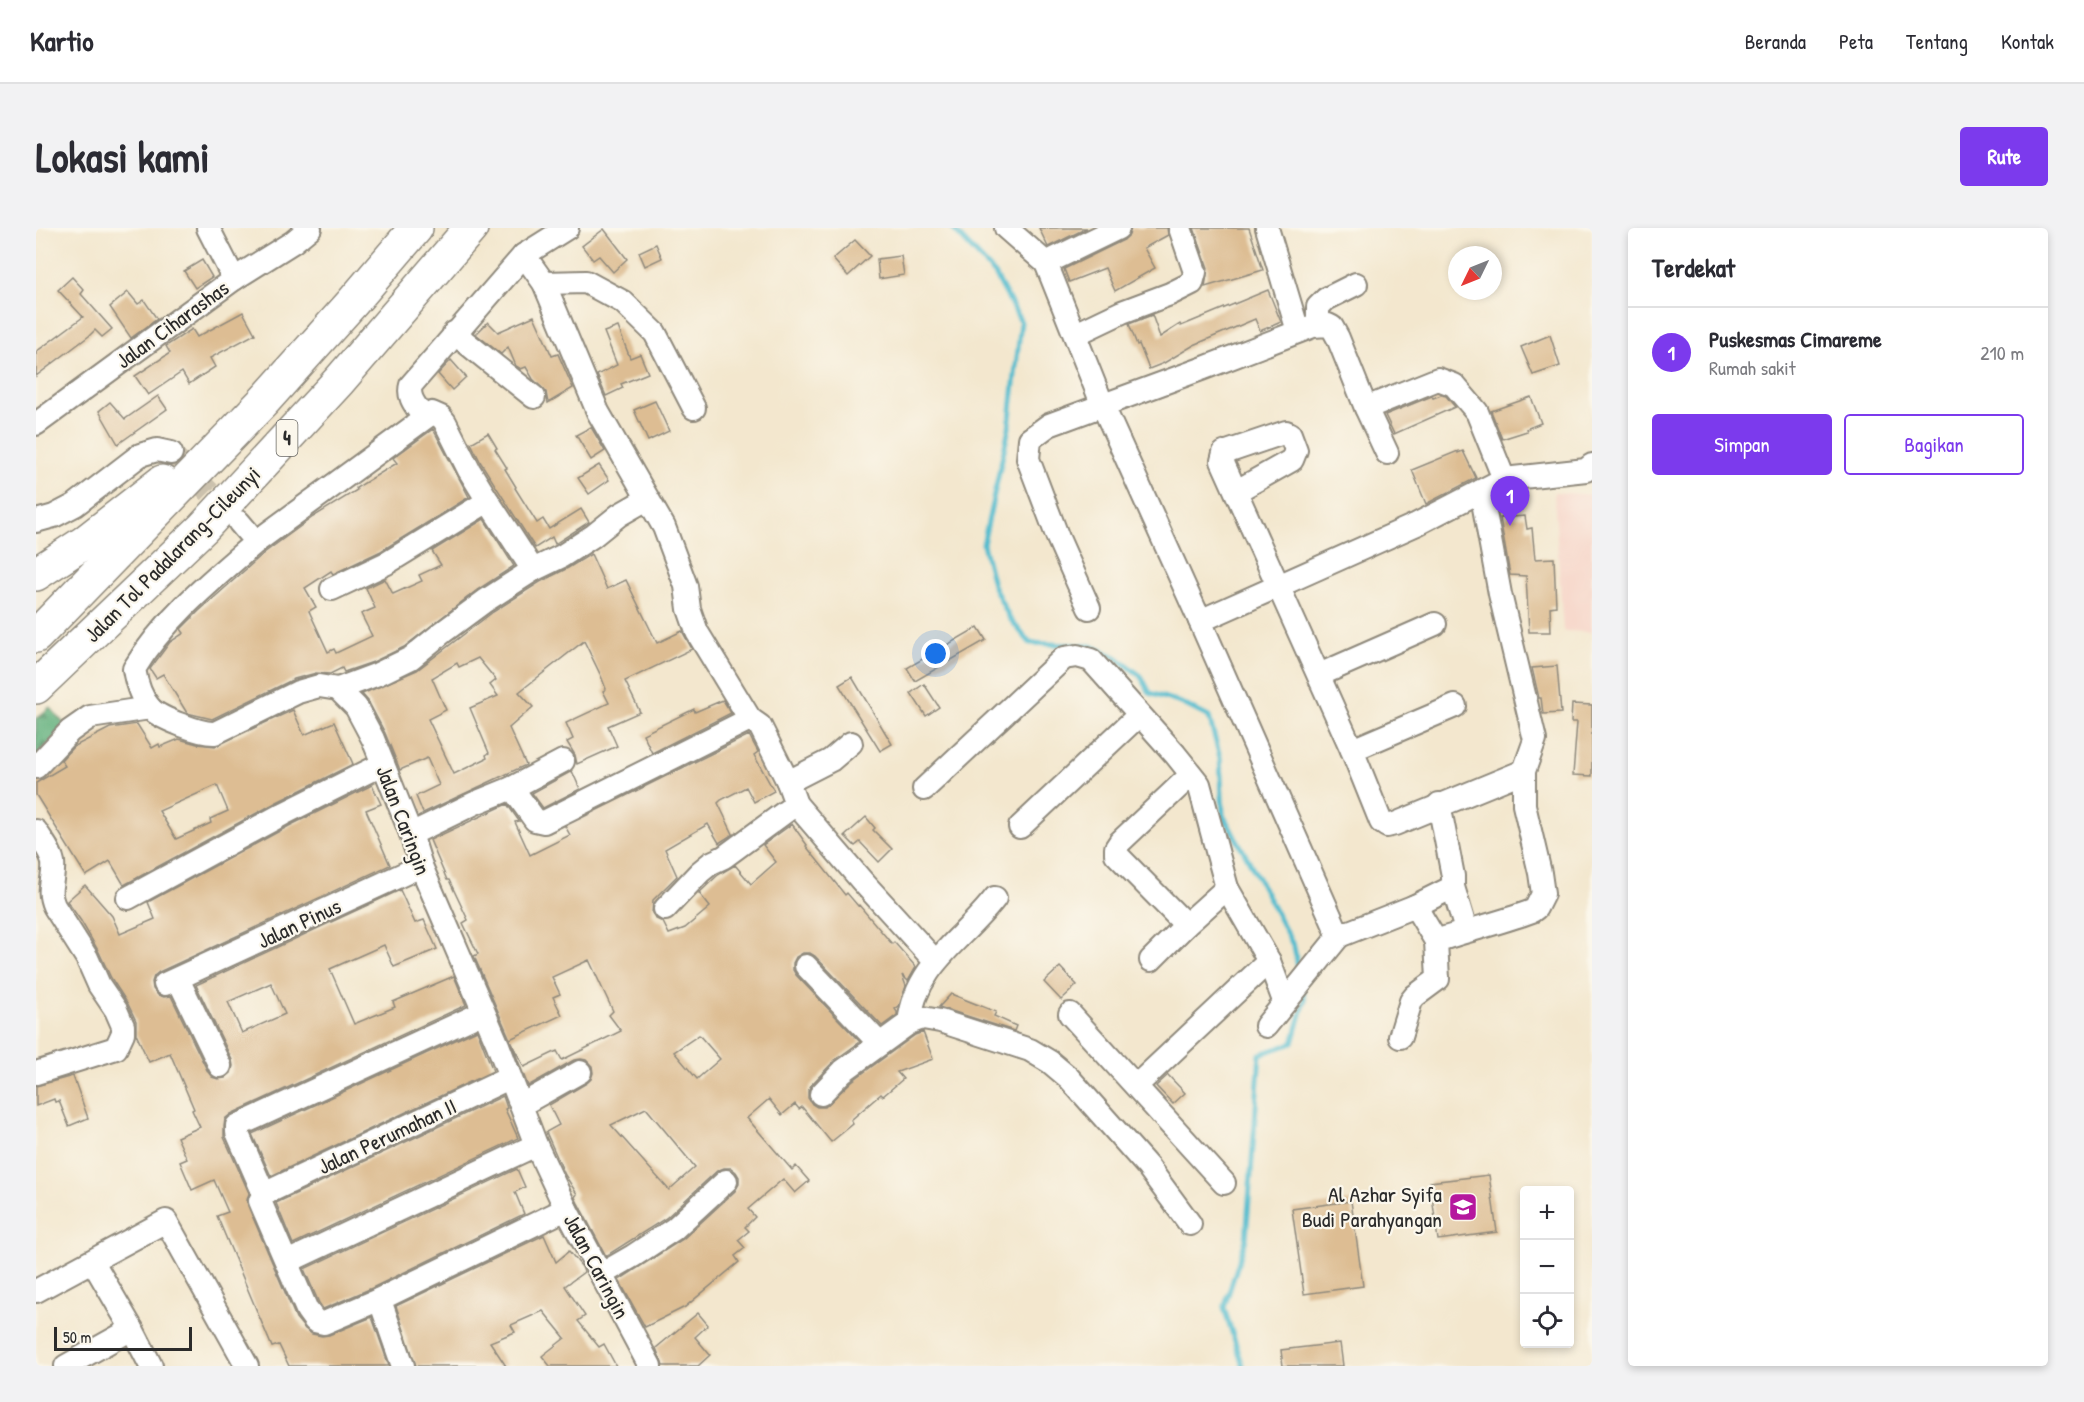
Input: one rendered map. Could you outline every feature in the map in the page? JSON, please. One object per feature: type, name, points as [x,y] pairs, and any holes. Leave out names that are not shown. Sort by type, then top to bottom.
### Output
[{"type":"highway","name":"Jalan Tol Padalarang–Cileunyi","points":[[36,636],[264,401],[416,228]]},
{"type":"highway","name":"Jalan Tol Padalarang–Cileunyi","points":[[36,687],[203,528],[339,381],[471,228]]},
{"type":"highway","points":[[36,574],[85,542],[264,401]]},
{"type":"street","points":[[208,228],[234,279]]},
{"type":"street","name":"Jalan Ciharashas","points":[[38,418],[310,228]]},
{"type":"street","points":[[424,418],[410,398],[411,385],[524,255],[567,228]]},
{"type":"street","points":[[1006,228],[1046,263],[1103,406],[1339,936]]},
{"type":"street","points":[[1046,263],[1118,228]]},
{"type":"street","points":[[1076,334],[1192,283],[1195,272],[1180,228]]},
{"type":"street","points":[[1267,228],[1308,328]]},
{"type":"street","points":[[524,255],[544,283],[598,412],[664,527],[679,563],[686,586],[689,609],[697,632],[750,719],[760,726],[788,782],[796,804],[935,961]]},
{"type":"street","points":[[544,283],[586,282],[623,303],[655,333],[694,408]]},
{"type":"street","points":[[1308,328],[1318,307],[1326,299],[1356,284]]},
{"type":"street","points":[[1089,608],[1058,538],[1028,459],[1030,439],[1049,424],[1103,406],[1308,328],[1328,325],[1335,332],[1387,453]]},
{"type":"street","points":[[454,333],[534,397]]},
{"type":"street","points":[[1366,408],[1438,379],[1454,385],[1477,412],[1504,479]]},
{"type":"street","points":[[533,570],[469,470],[445,422],[432,413],[296,515],[256,542],[187,604],[142,654],[134,669],[136,683],[150,708],[171,720],[207,734],[215,733],[298,692],[319,686],[338,689],[378,674],[411,658],[443,632],[533,570],[562,556],[593,536],[619,515],[647,499]]},
{"type":"street","points":[[36,521],[54,516],[75,505],[140,455],[157,450],[171,453]]},
{"type":"street","points":[[1200,621],[1417,524],[1504,479],[1590,470]]},
{"type":"street","points":[[1236,491],[1352,750],[1381,822],[1387,826],[1524,771]]},
{"type":"street","points":[[1436,941],[1466,930],[1501,923],[1532,911],[1543,894],[1524,805],[1524,771],[1535,740],[1500,594],[1481,491]]},
{"type":"street","points":[[332,589],[387,563],[488,501]]},
{"type":"street","points":[[239,522],[256,542]]},
{"type":"street","points":[[1319,675],[1435,624]]},
{"type":"street","points":[[924,789],[1067,657],[1083,657],[1091,660],[1199,784],[1227,888],[1289,996]]},
{"type":"street","name":"Jalan Caringin","points":[[338,689],[363,716],[411,834],[421,866],[498,1046],[536,1145],[566,1209],[650,1366]]},
{"type":"street","points":[[1352,750],[1455,706]]},
{"type":"street","points":[[36,766],[70,731],[90,717],[150,708]]},
{"type":"street","points":[[1020,827],[1139,715]]},
{"type":"street","points":[[512,788],[535,820],[544,822],[750,719]]},
{"type":"street","points":[[788,782],[831,760],[851,743]]},
{"type":"street","points":[[411,834],[512,788],[563,761]]},
{"type":"street","points":[[128,898],[283,814],[383,764]]},
{"type":"street","points":[[1186,925],[1121,861],[1116,854],[1116,848],[1191,775]]},
{"type":"street","points":[[665,909],[711,863],[724,857],[796,804]]},
{"type":"street","points":[[1439,804],[1454,887],[1466,930]]},
{"type":"street","points":[[36,831],[52,858],[50,898],[87,958],[99,985],[116,1010],[123,1026],[123,1033],[116,1048],[36,1073]]},
{"type":"street","name":"Jalan Pinus","points":[[220,1066],[172,981],[421,866]]},
{"type":"street","points":[[1266,1026],[1339,936],[1415,906],[1454,887]]},
{"type":"street","points":[[1151,960],[1227,888]]},
{"type":"street","points":[[909,1023],[916,990],[935,961],[972,925],[995,898]]},
{"type":"street","points":[[1400,1037],[1411,1001],[1438,979],[1436,941],[1415,906]]},
{"type":"street","points":[[1137,1085],[1269,961]]},
{"type":"street","points":[[806,966],[880,1044]]},
{"type":"street","points":[[482,1013],[237,1126],[237,1132],[264,1194],[260,1201],[307,1310],[315,1321],[324,1323],[378,1300],[566,1209]]},
{"type":"street","points":[[1070,1014],[1224,1183]]},
{"type":"street","points":[[821,1094],[843,1071],[909,1023],[923,1018],[940,1021],[1030,1050],[1050,1062],[1069,1078],[1148,1167],[1190,1224]]},
{"type":"street","points":[[521,1105],[579,1072]]},
{"type":"street","name":"Jalan Perumahan II","points":[[264,1194],[509,1078]]},
{"type":"street","points":[[287,1262],[536,1145]]},
{"type":"street","points":[[602,1274],[674,1229],[726,1181]]},
{"type":"street","points":[[36,1291],[166,1221],[248,1366]]},
{"type":"street","points":[[93,1262],[132,1329],[150,1366]]},
{"type":"street","points":[[378,1300],[403,1366]]},
{"type":"street","points":[[66,1366],[132,1329]]},
{"type":"shaded area","points":[[1554,492],[1592,495],[1592,632],[1563,631]]},
{"type":"green space","points":[[50,707],[65,725],[36,758],[36,719]]},
{"type":"building","points":[[1039,228],[1087,228],[1048,247]]},
{"type":"building","points":[[1131,228],[1167,228],[1168,235],[1144,248],[1155,268],[1115,291],[1105,268],[1069,282],[1064,269],[1124,240]]},
{"type":"building","points":[[1194,228],[1249,228],[1263,270],[1205,287],[1208,268]]},
{"type":"building","points":[[604,229],[627,259],[613,272],[599,256],[593,260],[582,246]]},
{"type":"building","points":[[855,240],[870,256],[848,276],[833,259]]},
{"type":"building","points":[[656,244],[662,258],[645,266],[639,252]]},
{"type":"building","points":[[901,256],[904,275],[879,279],[877,259]]},
{"type":"building","points":[[202,260],[212,277],[195,288],[184,271]]},
{"type":"building","points":[[72,277],[84,290],[81,294],[112,329],[102,337],[95,330],[36,376],[36,352],[83,317],[58,290]]},
{"type":"building","points":[[1268,290],[1281,322],[1260,331],[1255,319],[1194,345],[1149,369],[1129,324],[1152,315],[1160,337],[1180,324],[1181,326]]},
{"type":"building","points":[[128,292],[138,304],[144,300],[157,319],[131,338],[110,307]]},
{"type":"building","points":[[243,312],[255,334],[210,358],[215,367],[189,384],[182,372],[148,395],[135,376],[170,353],[166,346],[192,329],[197,337]]},
{"type":"building","points":[[534,316],[552,356],[558,354],[573,388],[548,403],[546,392],[533,379],[526,367],[521,369],[516,366],[508,347],[501,354],[476,334],[488,322],[498,332]]},
{"type":"building","points":[[618,327],[630,358],[640,354],[648,373],[621,384],[623,388],[606,396],[597,375],[617,365],[604,332]]},
{"type":"building","points":[[1550,335],[1560,366],[1533,375],[1521,347]]},
{"type":"building","points":[[451,360],[466,377],[452,390],[438,374]]},
{"type":"building","points":[[158,396],[167,409],[118,444],[99,411],[110,402],[125,419]]},
{"type":"building","points":[[1432,396],[1433,398],[1446,396],[1455,407],[1394,434],[1385,415]]},
{"type":"building","points":[[1531,397],[1541,423],[1526,429],[1527,431],[1502,439],[1491,411]]},
{"type":"building","points":[[655,401],[669,431],[648,441],[634,410]]},
{"type":"building","points":[[591,427],[605,451],[591,460],[576,435]]},
{"type":"building","points":[[433,429],[469,497],[381,551],[333,574],[331,571],[305,588],[316,607],[309,611],[328,652],[334,649],[336,653],[372,636],[361,614],[375,608],[366,588],[385,579],[393,594],[422,581],[419,575],[441,565],[432,551],[484,519],[514,566],[477,590],[404,647],[373,662],[344,672],[342,668],[330,674],[316,673],[294,679],[212,719],[187,713],[163,674],[156,678],[150,669],[170,642],[184,633],[181,629],[264,553],[313,517],[397,463],[393,458]]},
{"type":"building","points":[[488,433],[515,488],[537,523],[543,519],[549,529],[581,509],[589,522],[555,544],[552,537],[535,548],[481,463],[471,443]]},
{"type":"building","points":[[1458,451],[1458,453],[1463,451],[1476,478],[1426,504],[1412,470]]},
{"type":"building","points":[[599,465],[609,480],[589,494],[578,478]]},
{"type":"building","points":[[1525,516],[1527,529],[1532,528],[1535,559],[1554,558],[1556,606],[1550,607],[1551,632],[1529,632],[1526,576],[1510,575],[1500,518]]},
{"type":"building","points":[[591,554],[607,589],[626,580],[657,643],[682,631],[692,649],[625,681],[640,712],[608,726],[617,746],[577,764],[575,755],[567,742],[573,739],[566,723],[609,703],[603,691],[606,689],[601,676],[584,641],[519,692],[533,707],[509,728],[526,765],[423,813],[416,796],[439,785],[427,758],[400,770],[385,733],[362,694],[417,670],[493,612],[540,582]],"holes":[[[478,658],[496,680],[490,685],[498,696],[470,708],[489,753],[486,755],[487,758],[454,774],[428,719],[446,710],[432,678],[457,663],[459,667]]]},
{"type":"building","points":[[978,627],[986,640],[915,681],[907,668]]},
{"type":"building","points":[[1557,666],[1561,713],[1543,714],[1532,668]]},
{"type":"building","points":[[852,677],[892,744],[880,751],[839,685]]},
{"type":"building","points":[[924,684],[939,707],[926,716],[911,693]]},
{"type":"building","points":[[723,700],[731,713],[652,753],[643,734],[694,709],[695,712]]},
{"type":"building","points":[[1572,704],[1592,705],[1592,776],[1573,775],[1577,722],[1571,722]]},
{"type":"building","points":[[293,710],[304,735],[334,722],[353,764],[277,802],[124,885],[110,861],[86,876],[36,795],[36,783],[65,766],[61,760],[73,747],[110,728],[137,724],[152,748],[179,739],[215,746]],"holes":[[[217,785],[228,811],[210,819],[211,823],[176,839],[159,811]]]},
{"type":"building","points":[[749,735],[758,752],[754,755],[774,791],[754,802],[746,787],[721,800],[718,803],[733,834],[719,843],[708,824],[665,849],[677,876],[653,900],[652,913],[656,919],[663,922],[669,934],[685,928],[710,907],[699,893],[718,875],[735,865],[751,884],[776,862],[763,845],[792,824],[806,846],[845,895],[847,893],[859,905],[892,944],[894,942],[916,967],[908,981],[902,975],[906,986],[899,1006],[895,1009],[897,1015],[882,1026],[815,956],[803,953],[796,957],[793,970],[796,975],[860,1042],[835,1060],[811,1085],[808,1098],[817,1107],[825,1107],[852,1081],[915,1035],[923,1032],[933,1059],[897,1072],[903,1079],[883,1096],[881,1094],[851,1120],[853,1124],[831,1142],[802,1107],[799,1109],[795,1104],[782,1115],[769,1099],[747,1118],[792,1170],[796,1166],[809,1181],[795,1193],[783,1179],[748,1209],[755,1217],[745,1227],[749,1231],[738,1240],[745,1248],[735,1256],[739,1262],[685,1307],[645,1327],[619,1280],[683,1239],[735,1191],[739,1184],[739,1177],[731,1168],[717,1171],[666,1218],[606,1256],[575,1197],[577,1194],[565,1175],[546,1132],[559,1125],[549,1105],[587,1083],[593,1073],[592,1066],[586,1060],[574,1060],[528,1086],[510,1040],[524,1067],[557,1051],[562,1060],[621,1031],[609,1015],[613,1011],[589,960],[552,977],[560,994],[553,997],[562,1015],[510,1039],[474,956],[478,954],[463,923],[468,920],[447,880],[430,840],[507,804],[519,821],[515,822],[530,855],[570,835],[565,826]],"holes":[[[699,1035],[720,1059],[697,1079],[674,1052]],[[646,1108],[695,1167],[669,1190],[611,1125]]]},
{"type":"building","points":[[572,771],[580,789],[543,808],[532,793]]},
{"type":"building","points":[[372,785],[381,804],[366,810],[390,865],[159,972],[154,976],[153,989],[158,995],[171,996],[208,1072],[212,1077],[225,1078],[231,1073],[232,1060],[196,985],[400,890],[415,923],[424,920],[437,949],[394,967],[384,945],[330,969],[354,1024],[395,1007],[393,1002],[454,976],[466,1005],[231,1114],[225,1119],[224,1126],[224,1137],[249,1193],[248,1206],[296,1318],[312,1334],[322,1336],[372,1317],[389,1366],[289,1366],[279,1345],[272,1347],[217,1216],[228,1212],[214,1180],[192,1190],[180,1162],[187,1159],[177,1137],[200,1127],[170,1053],[149,1062],[136,1034],[136,1021],[128,1004],[111,978],[81,921],[67,901],[85,885],[112,916],[120,934],[155,919],[148,902],[289,826]],"holes":[[[271,983],[285,1014],[242,1033],[228,1002]]]},
{"type":"building","points":[[866,817],[875,828],[873,830],[892,849],[879,862],[860,842],[855,846],[845,836]]},
{"type":"building","points":[[1060,967],[1077,985],[1061,1000],[1044,982]]},
{"type":"building","points":[[951,994],[996,1012],[994,1016],[1016,1026],[1014,1031],[939,1007]]},
{"type":"building","points":[[477,1030],[493,1071],[271,1176],[252,1134]]},
{"type":"building","points":[[1168,1075],[1185,1093],[1173,1104],[1156,1086]]},
{"type":"building","points":[[73,1076],[88,1118],[69,1126],[59,1101],[55,1102],[54,1099],[36,1106],[36,1086]]},
{"type":"building","points":[[503,1096],[507,1108],[505,1109],[518,1138],[293,1244],[276,1203]]},
{"type":"building","points":[[517,1169],[525,1187],[515,1192],[524,1214],[372,1288],[323,1309],[304,1269]]},
{"type":"building","name":"Al Azhar Syifa Budi Parahyangan","points":[[1489,1175],[1497,1232],[1438,1240],[1430,1182]]},
{"type":"building","points":[[1351,1201],[1363,1286],[1304,1294],[1292,1209]]},
{"type":"building","points":[[544,1235],[556,1262],[569,1251],[582,1267],[584,1272],[565,1286],[585,1316],[578,1321],[599,1347],[604,1344],[616,1366],[550,1366],[542,1356],[565,1338],[543,1311],[511,1325],[515,1332],[490,1342],[506,1366],[416,1366],[396,1306]]},
{"type":"building","points":[[698,1313],[708,1325],[695,1337],[710,1355],[698,1366],[663,1366],[656,1348]]},
{"type":"building","points":[[1340,1343],[1343,1366],[1283,1366],[1281,1350]]},
{"type":"waterway","points":[[952,228],[995,274],[1021,322],[1009,428],[983,544],[993,585],[1010,619],[1030,643],[1092,646],[1116,657],[1141,676],[1150,693],[1181,703],[1209,717],[1220,757],[1223,815],[1294,947],[1299,973]]},
{"type":"waterway","points":[[1243,1366],[1224,1308],[1246,1239],[1260,1054],[1293,1043],[1305,1000],[1303,991]]},
{"type":"tunnel","points":[[171,453],[232,515]]},
{"type":"place","name":"Puskesmas Cimareme","points":[[1510,526]]},
{"type":"place","name":"Al Azhar Syifa Budi Parahyangan","points":[[1463,1207]]}]
